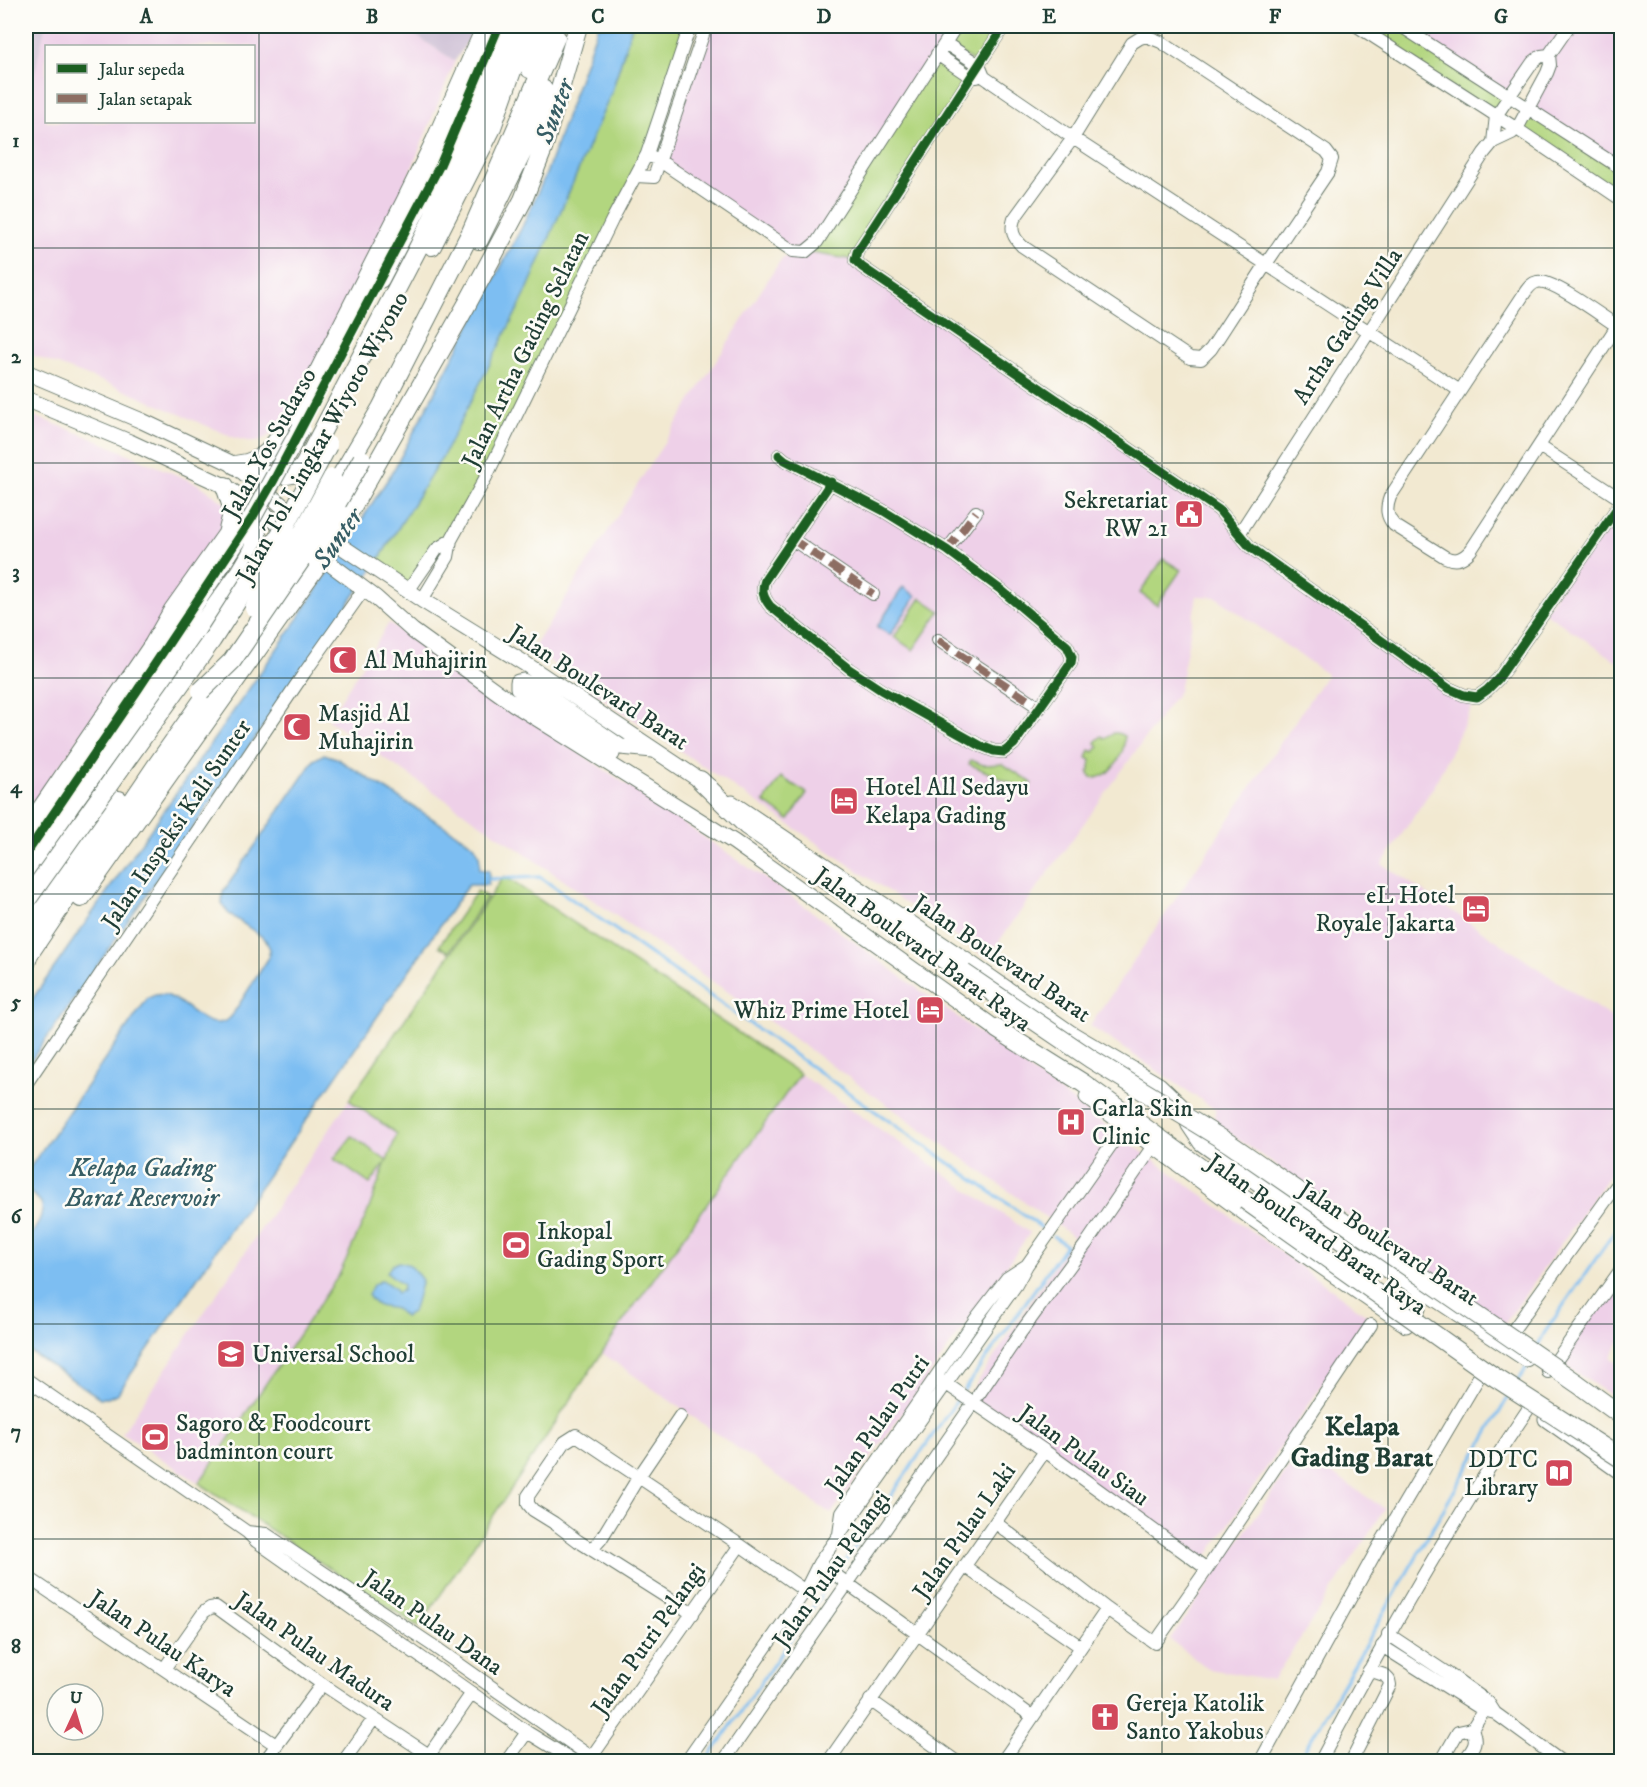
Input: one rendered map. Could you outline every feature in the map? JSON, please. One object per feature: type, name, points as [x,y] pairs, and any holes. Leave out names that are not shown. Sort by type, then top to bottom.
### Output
[{"type":"highway","points":[[238,467],[268,452],[302,404],[410,192],[486,26]]},
{"type":"highway","name":"Jalan Yos Sudarso","points":[[26,854],[32,833],[137,692],[274,480],[440,165],[500,26]]},
{"type":"highway","points":[[418,248],[456,170],[511,26]]},
{"type":"highway","points":[[238,467],[262,474],[289,474],[298,471],[305,464],[452,183],[468,143],[501,77],[519,26]]},
{"type":"highway","name":"Jalan Tol Lingkar Wiyoto Wiyono","points":[[26,901],[212,640],[286,525],[491,130],[528,26]]},
{"type":"highway","points":[[28,968],[318,564],[347,516],[523,201],[543,149],[578,26]]},
{"type":"highway","points":[[201,691],[232,660],[323,528],[383,420],[491,217],[526,145],[541,100],[554,29]]},
{"type":"highway","points":[[318,531],[324,522],[324,512],[339,479],[381,408],[471,232],[554,29]]},
{"type":"highway","name":"Jalan Tol Lingkar Wiyoto Wiyono","points":[[26,930],[201,691],[304,530],[426,300],[554,29]]},
{"type":"highway","points":[[305,464],[308,470],[319,479],[332,481],[339,479]]},
{"type":"highway","points":[[32,833],[153,645],[173,610],[227,534],[231,518],[231,504],[225,486]]},
{"type":"highway","points":[[26,877],[70,806],[254,550],[258,534],[246,501]]},
{"type":"highway","points":[[28,968],[29,954],[156,766],[262,617],[304,559],[310,555],[324,559]]},
{"type":"highway","points":[[700,780],[747,826],[1091,1059],[1230,1144],[1568,1378],[1622,1419]]},
{"type":"highway","points":[[996,1029],[1083,1083],[1493,1377],[1622,1459]]},
{"type":"main road","name":"Jalan Boulevard Barat","points":[[26,372],[142,421],[238,467],[285,509],[700,780],[1069,1032],[1159,1085],[1181,1106],[1189,1125],[1201,1143],[1358,1254],[1422,1290],[1542,1370],[1622,1419]]},
{"type":"main road","points":[[26,399],[132,443],[225,486],[376,597],[413,631],[514,704],[712,829]]},
{"type":"main road","points":[[656,751],[621,747],[529,684],[523,681],[518,682],[518,688],[522,692],[556,718],[693,806],[712,829]]},
{"type":"main road","name":"Jalan Boulevard Barat Raya","points":[[712,829],[786,878],[871,942],[996,1029],[1292,1247],[1622,1473]]},
{"type":"main road","points":[[1406,1325],[1414,1317],[1420,1305],[1422,1290]]},
{"type":"street","name":"Jalan Artha Gading Selatan","points":[[422,600],[448,557],[451,540],[486,477],[612,220],[647,154],[690,26]]},
{"type":"street","points":[[636,176],[654,177],[706,26]]},
{"type":"street","points":[[647,154],[793,250],[805,252],[817,242],[956,26]]},
{"type":"street","points":[[1005,26],[982,71],[971,77],[857,252],[855,260],[862,267],[1219,510],[1250,547],[1448,688],[1464,695],[1477,697],[1488,690],[1498,679],[1622,500],[1539,446]]},
{"type":"street","points":[[1357,26],[1622,200]]},
{"type":"street","points":[[1401,26],[1622,169]]},
{"type":"street","points":[[1517,129],[1547,72],[1550,65],[1549,55],[1569,26]]},
{"type":"street","points":[[1146,36],[1161,42],[1330,154],[1332,159],[1328,172],[1266,264],[1207,356],[1202,359],[1190,358],[1032,253],[1016,240],[1012,233],[1014,219],[1073,138],[1132,44],[1140,38],[1146,36]]},
{"type":"street","points":[[945,43],[1073,138],[1460,391]]},
{"type":"street","points":[[937,54],[971,77]]},
{"type":"street","points":[[1496,116],[1533,62],[1541,56],[1549,55]]},
{"type":"street","name":"Artha Gading Villa","points":[[1239,534],[1493,142],[1496,116]]},
{"type":"street","name":"Artha Gading Villa","points":[[1493,142],[1517,129]]},
{"type":"street","points":[[1538,281],[1554,285],[1620,325],[1471,550],[1460,560],[1452,560],[1394,525],[1386,512],[1390,497],[1460,391],[1526,291],[1538,281]]},
{"type":"street","points":[[779,455],[785,460],[831,482],[904,523],[947,550],[1029,612],[1061,639],[1071,652],[1071,663],[1014,744],[1004,752],[981,746],[881,690],[849,669],[770,606],[764,598],[762,587],[765,580],[831,482]]},
{"type":"street","points":[[947,550],[976,512]]},
{"type":"street","points":[[792,539],[873,594]]},
{"type":"street","name":"Jalan Artha Gading Selatan","points":[[408,591],[437,549],[451,540]]},
{"type":"street","name":"Jalan Inspeksi Kali Sunter","points":[[26,1084],[363,588]]},
{"type":"street","points":[[938,640],[1040,708]]},
{"type":"street","name":"Jalan Pulau Putri","points":[[686,1761],[822,1565],[839,1535],[842,1513],[874,1477],[943,1382],[1007,1278],[1027,1265],[1125,1125]]},
{"type":"street","name":"Jalan Pulau Pelangi","points":[[723,1761],[846,1581],[1153,1146]]},
{"type":"street","points":[[1507,1346],[1622,1178]]},
{"type":"street","points":[[1542,1370],[1622,1268]]},
{"type":"street","points":[[996,1523],[1155,1643],[1371,1325]]},
{"type":"street","name":"Jalan Pulau Dana","points":[[26,1379],[247,1532],[256,1541],[527,1732],[576,1761]]},
{"type":"street","points":[[1260,1761],[1379,1546],[1486,1379]]},
{"type":"street","name":"Jalan Pulau Siau","points":[[943,1382],[974,1398],[1207,1569]]},
{"type":"street","points":[[1320,1761],[1385,1640],[1527,1406]]},
{"type":"street","points":[[592,1549],[680,1416]]},
{"type":"street","points":[[693,1614],[578,1541],[533,1510],[528,1504],[528,1496],[565,1442],[572,1436],[576,1435],[740,1545],[805,1592]]},
{"type":"street","name":"Jalan Pulau Laki","points":[[828,1761],[1045,1451]]},
{"type":"street","name":"Jalan Pulau Dana","points":[[247,1532],[267,1534],[432,1645],[589,1760]]},
{"type":"street","name":"Jalan Putri Pelangi","points":[[589,1760],[740,1545]]},
{"type":"street","points":[[822,1565],[1033,1717]]},
{"type":"street","points":[[964,1566],[1081,1647]]},
{"type":"street","name":"Jalan Pulau Karya","points":[[26,1576],[276,1745]]},
{"type":"street","name":"Jalan Pulau Madura","points":[[164,1670],[204,1612],[216,1607],[427,1758]]},
{"type":"street","points":[[1002,1761],[1107,1609]]},
{"type":"street","points":[[1385,1640],[1441,1675],[1562,1761]]},
{"type":"street","points":[[1351,1761],[1390,1685],[1384,1675],[1368,1670]]},
{"type":"street","points":[[264,1761],[322,1684]]},
{"type":"street","points":[[427,1758],[472,1693]]},
{"type":"street","points":[[870,1700],[957,1761]]},
{"type":"street","points":[[1441,1761],[1458,1732],[1472,1729],[1489,1708]]},
{"type":"street","points":[[343,1761],[374,1720]]},
{"type":"street","points":[[1463,1761],[1475,1744],[1472,1729]]},
{"type":"street","points":[[506,1761],[527,1732]]},
{"type":"street","points":[[276,1745],[276,1761]]},
{"type":"shaded area","points":[[26,26],[45,27],[26,111]]},
{"type":"shaded area","points":[[40,26],[401,26],[455,61],[397,205],[300,396],[276,429],[258,441],[235,438],[112,385],[26,353],[26,111],[45,27]]},
{"type":"shaded area","points":[[401,26],[477,26],[455,61]]},
{"type":"shaded area","points":[[704,26],[958,26],[805,252],[855,260],[1219,510],[1250,547],[1450,689],[1477,697],[1434,786],[1382,864],[1621,1024],[1621,1158],[1504,1325],[1215,1123],[1216,1110],[1090,1026],[1327,674],[1216,597],[1197,596],[1179,691],[987,958],[559,669],[534,647],[780,261],[793,251],[660,161]]},
{"type":"shaded area","points":[[1402,26],[1621,26],[1621,169],[1529,108],[1550,65],[1541,56],[1510,96]]},
{"type":"shaded area","points":[[26,413],[94,439],[200,485],[226,504],[223,532],[26,815]]},
{"type":"shaded area","points":[[1621,501],[1621,664],[1544,612]]},
{"type":"shaded area","points":[[389,623],[792,897],[1368,1316],[1203,1563],[968,1396],[1074,1237],[728,992],[328,720]]},
{"type":"shaded area","points":[[800,1074],[1030,1233],[831,1514],[602,1353]]},
{"type":"shaded area","name":"Universal School","points":[[349,1100],[397,1134],[367,1214],[339,1275],[199,1483],[122,1433]]},
{"type":"shaded area","points":[[1621,1267],[1621,1340],[1610,1358],[1621,1366],[1621,1402],[1557,1360]]},
{"type":"shaded area","points":[[1300,1452],[1385,1509],[1273,1680],[1209,1669],[1170,1640]]},
{"type":"green space","points":[[632,26],[690,26],[647,154],[451,540],[408,591],[376,564],[444,454],[612,91]]},
{"type":"green space","points":[[956,26],[1004,26],[979,65],[945,43]]},
{"type":"green space","points":[[1354,26],[1402,26],[1510,96],[1496,118]]},
{"type":"green space","points":[[937,54],[971,77],[855,260],[805,252]]},
{"type":"green space","points":[[1529,108],[1621,169],[1621,200],[1517,129]]},
{"type":"green space","points":[[1163,559],[1181,570],[1157,605],[1140,593]]},
{"type":"green space","points":[[921,598],[940,611],[913,650],[894,637]]},
{"type":"green space","points":[[1114,733],[1124,736],[1120,757],[1104,775],[1091,777],[1089,774],[1091,760],[1087,758],[1090,750],[1094,752],[1099,746],[1095,742],[1102,736],[1105,739]]},
{"type":"green space","points":[[971,760],[983,765],[1003,764],[1032,783],[1029,788],[1022,788],[969,764]]},
{"type":"green space","points":[[781,777],[807,793],[789,820],[764,802]]},
{"type":"green space","name":"Inkopal Gading Sport","points":[[504,876],[800,1074],[622,1323],[419,1627],[199,1483],[339,1275],[367,1214],[386,1162],[370,1184],[334,1159],[352,1136],[387,1161],[397,1134],[349,1100]]},
{"type":"green space","points":[[477,891],[487,897],[449,952],[439,946]]},
{"type":"water","points":[[598,26],[632,26],[612,91],[525,295],[444,454],[376,564],[26,1068],[26,1008],[295,623],[393,471],[522,227],[546,174]]},
{"type":"water","points":[[903,587],[916,596],[890,635],[877,627]]},
{"type":"water","name":"Kelapa Gading Barat Reservoir","points":[[324,754],[336,758],[473,844],[479,855],[479,869],[489,871],[488,885],[468,885],[118,1393],[108,1398],[100,1398],[26,1349],[26,1240],[40,1218],[42,1204],[26,1190],[26,1173],[147,999],[157,995],[167,995],[213,1023],[223,1022],[231,1017],[268,959],[270,949],[265,939],[228,913],[222,904],[223,892],[314,760]]},
{"type":"water","points":[[399,1262],[410,1265],[422,1280],[414,1309],[404,1317],[396,1309],[377,1305],[368,1295],[373,1285],[382,1280],[394,1288],[397,1293],[402,1291],[403,1285],[387,1272],[392,1265]]},
{"type":"waterway","points":[[489,879],[540,877],[1048,1232]]},
{"type":"waterway","points":[[1537,1347],[1622,1221]]},
{"type":"waterway","points":[[964,1390],[1066,1245],[1053,1236]]},
{"type":"waterway","points":[[1516,1383],[1529,1364]]},
{"type":"waterway","points":[[1298,1762],[1510,1394]]},
{"type":"waterway","points":[[837,1573],[960,1396]]},
{"type":"waterway","points":[[706,1762],[833,1578]]},
{"type":"marked path","points":[[947,550],[976,512]]},
{"type":"marked path","points":[[792,539],[873,594]]},
{"type":"marked path","points":[[938,640],[1040,708]]},
{"type":"cycle path","points":[[26,854],[252,518],[274,480],[440,165],[499,26]]},
{"type":"cycle path","points":[[1004,26],[857,252],[855,260],[862,267],[1219,510],[1250,547],[1448,688],[1464,695],[1477,697],[1498,679],[1622,501]]},
{"type":"cycle path","points":[[779,455],[785,460],[882,510],[947,550],[1001,590],[1067,646],[1072,657],[1071,663],[1014,744],[1004,752],[981,746],[881,690],[849,669],[770,606],[764,597],[765,580],[831,482]]},
{"type":"place","name":"Sekretariat RW 21","points":[[1189,514]]},
{"type":"place","name":"Al Muhajirin","points":[[343,660]]},
{"type":"place","name":"Masjid Al Muhajirin","points":[[297,727]]},
{"type":"place","name":"Hotel All Sedayu Kelapa Gading","points":[[844,801]]},
{"type":"place","name":"eL Hotel Royale Jakarta","points":[[1476,909]]},
{"type":"place","name":"Whiz Prime Hotel","points":[[930,1010]]},
{"type":"place","name":"Carla Skin Clinic","points":[[1071,1122]]},
{"type":"place","name":"Inkopal Gading Sport","points":[[516,1245]]},
{"type":"place","name":"Universal School","points":[[231,1354]]},
{"type":"place","name":"Sagoro & Foodcourt badminton court","points":[[155,1437]]},
{"type":"place","name":"DDTC Library","points":[[1559,1473]]},
{"type":"place","name":"Gereja Katolik Santo Yakobus","points":[[1105,1717]]},
{"type":"district","name":"Kelapa Gading Barat","points":[[1362,1442]]},
{"type":"water label","name":"Sunter","points":[[554,111]]},
{"type":"water label","name":"Sunter","points":[[337,538]]}]
